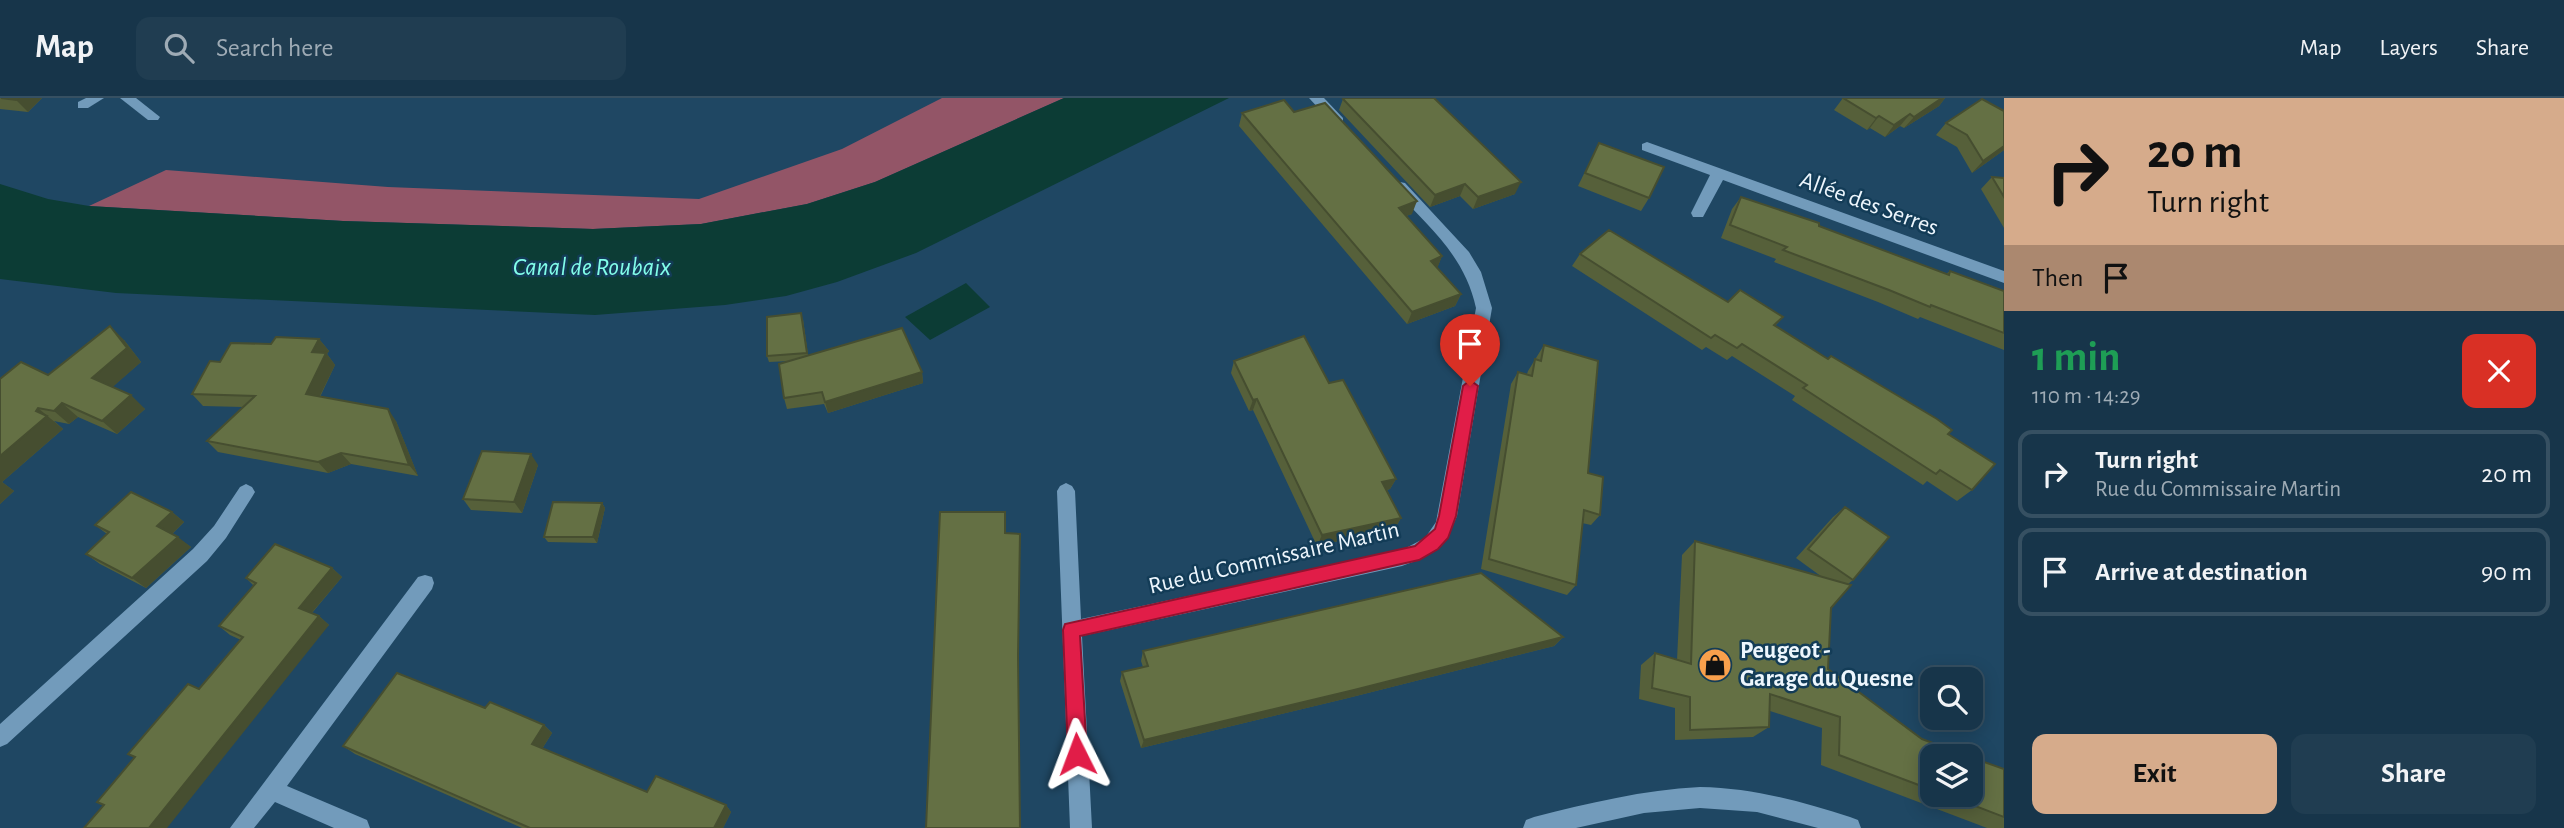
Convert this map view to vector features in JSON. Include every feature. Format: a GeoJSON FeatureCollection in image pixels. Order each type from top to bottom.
{"type":"FeatureCollection","features":[{"type":"Feature","properties":{"kind":"street"},"geometry":{"type":"LineString","coordinates":[[83,105],[97,98]]}},
{"type":"Feature","properties":{"kind":"street"},"geometry":{"type":"LineString","coordinates":[[127,98],[153,117]]}},
{"type":"Feature","properties":{"kind":"street"},"geometry":{"type":"LineString","coordinates":[[1317,98],[1354,137]]}},
{"type":"Feature","properties":{"kind":"street","name":"Allée des Serres"},"geometry":{"type":"LineString","coordinates":[[1647,146],[2004,277]]}},
{"type":"Feature","properties":{"kind":"street"},"geometry":{"type":"LineString","coordinates":[[1698,214],[1719,173]]}},
{"type":"Feature","properties":{"kind":"street","name":"Rue du Commissaire Martin"},"geometry":{"type":"LineString","coordinates":[[1071,630],[1402,558],[1432,544],[1442,533],[1448,516],[1484,309],[1482,294],[1477,276],[1468,260],[1391,176]]}},
{"type":"Feature","properties":{"kind":"street"},"geometry":{"type":"LineString","coordinates":[[1066,491],[1081,828]]}},
{"type":"Feature","properties":{"kind":"street"},"geometry":{"type":"LineString","coordinates":[[0,737],[200,555],[220,532],[246,492]]}},
{"type":"Feature","properties":{"kind":"street"},"geometry":{"type":"LineString","coordinates":[[242,828],[425,583]]}},
{"type":"Feature","properties":{"kind":"street"},"geometry":{"type":"LineString","coordinates":[[271,790],[359,828]]}},
{"type":"Feature","properties":{"kind":"street"},"geometry":{"type":"LineString","coordinates":[[1534,828],[1617,806],[1686,796],[1755,801],[1791,808],[1850,828]]}},
{"type":"Feature","properties":{"kind":"shaded area"},"geometry":{"type":"Polygon","coordinates":[[[942,98],[1064,98],[875,182],[807,204],[701,224],[593,229],[343,221],[89,206],[166,170],[388,187],[699,199],[842,149],[942,98]]]}},
{"type":"Feature","properties":{"kind":"water","name":"Canal de Roubaix"},"geometry":{"type":"Polygon","coordinates":[[[1064,98],[1229,98],[916,253],[837,282],[786,296],[725,305],[595,315],[116,293],[0,279],[0,184],[48,199],[89,206],[343,221],[593,229],[701,224],[807,204],[875,182],[1064,98]]]}},
{"type":"Feature","properties":{"kind":"water"},"geometry":{"type":"Polygon","coordinates":[[[966,283],[990,307],[930,340],[905,317],[966,283]]]}},
{"type":"Feature","properties":{"kind":"building"},"geometry":{"type":"Polygon","coordinates":[[[1434,98],[1521,182],[1478,197],[1465,184],[1435,195],[1343,99],[1434,98]]]}},
{"type":"Feature","properties":{"kind":"building"},"geometry":{"type":"Polygon","coordinates":[[[1843,98],[1942,98],[1914,117],[1910,114],[1894,125],[1879,116],[1876,118],[1843,98]]]}},
{"type":"Feature","properties":{"kind":"building"},"geometry":{"type":"Polygon","coordinates":[[[1982,99],[2004,111],[2004,146],[1983,161],[1967,135],[1946,123],[1982,99]]]}},
{"type":"Feature","properties":{"kind":"building"},"geometry":{"type":"Polygon","coordinates":[[[1284,100],[1294,112],[1325,103],[1417,201],[1399,208],[1442,256],[1431,261],[1461,294],[1412,312],[1242,113],[1284,100]]]}},
{"type":"Feature","properties":{"kind":"building"},"geometry":{"type":"Polygon","coordinates":[[[1599,143],[1664,167],[1649,198],[1585,173],[1599,143]]]}},
{"type":"Feature","properties":{"kind":"building"},"geometry":{"type":"Polygon","coordinates":[[[1992,177],[2004,178],[2004,197],[1992,177]]]}},
{"type":"Feature","properties":{"kind":"building"},"geometry":{"type":"Polygon","coordinates":[[[1741,197],[1819,223],[1819,226],[1949,275],[1950,271],[2004,291],[2004,333],[1783,250],[1787,247],[1730,225],[1741,197]]]}},
{"type":"Feature","properties":{"kind":"building"},"geometry":{"type":"Polygon","coordinates":[[[1609,230],[1728,302],[1740,290],[1783,317],[1774,325],[1828,359],[1831,356],[1937,419],[1952,430],[1948,434],[1995,464],[1972,490],[1940,470],[1936,474],[1803,388],[1807,385],[1742,344],[1737,348],[1715,335],[1711,338],[1580,254],[1609,230]]]}},
{"type":"Feature","properties":{"kind":"building"},"geometry":{"type":"Polygon","coordinates":[[[801,313],[807,353],[767,356],[767,317],[801,313]]]}},
{"type":"Feature","properties":{"kind":"building"},"geometry":{"type":"Polygon","coordinates":[[[110,326],[127,348],[92,378],[131,395],[102,421],[62,403],[54,411],[38,408],[36,411],[47,416],[0,456],[0,379],[21,362],[48,375],[110,326]]]}},
{"type":"Feature","properties":{"kind":"building"},"geometry":{"type":"Polygon","coordinates":[[[902,328],[922,372],[825,402],[822,392],[784,398],[779,364],[902,328]]]}},
{"type":"Feature","properties":{"kind":"building"},"geometry":{"type":"Polygon","coordinates":[[[1304,336],[1329,383],[1343,380],[1396,479],[1382,482],[1401,518],[1322,535],[1257,399],[1253,400],[1234,361],[1304,336]]]}},
{"type":"Feature","properties":{"kind":"building"},"geometry":{"type":"Polygon","coordinates":[[[276,337],[319,339],[312,352],[326,353],[306,394],[388,409],[409,465],[341,453],[318,462],[207,441],[255,396],[192,394],[210,361],[220,362],[231,343],[271,344],[276,337]]]}},
{"type":"Feature","properties":{"kind":"building"},"geometry":{"type":"Polygon","coordinates":[[[1544,345],[1598,361],[1588,473],[1603,477],[1600,515],[1584,510],[1576,585],[1489,559],[1518,372],[1532,376],[1535,359],[1541,361],[1544,345]]]}},
{"type":"Feature","properties":{"kind":"building"},"geometry":{"type":"Polygon","coordinates":[[[482,451],[531,454],[514,502],[463,499],[482,451]]]}},
{"type":"Feature","properties":{"kind":"building"},"geometry":{"type":"Polygon","coordinates":[[[131,492],[172,512],[157,526],[178,537],[132,578],[86,554],[109,532],[95,525],[131,492]]]}},
{"type":"Feature","properties":{"kind":"building"},"geometry":{"type":"Polygon","coordinates":[[[553,502],[602,503],[593,537],[544,537],[553,502]]]}},
{"type":"Feature","properties":{"kind":"building"},"geometry":{"type":"Polygon","coordinates":[[[1845,507],[1889,537],[1853,580],[1808,549],[1845,507]]]}},
{"type":"Feature","properties":{"kind":"building"},"geometry":{"type":"Polygon","coordinates":[[[940,512],[1005,512],[1005,533],[1020,534],[1020,828],[926,828],[940,512]]]}},
{"type":"Feature","properties":{"kind":"building"},"geometry":{"type":"Polygon","coordinates":[[[1695,541],[1851,585],[1831,608],[1828,669],[1922,739],[1936,744],[1920,744],[1920,785],[1839,755],[1840,717],[1770,694],[1769,727],[1690,730],[1690,697],[1652,688],[1655,653],[1691,664],[1695,541]]]}},
{"type":"Feature","properties":{"kind":"building"},"geometry":{"type":"Polygon","coordinates":[[[275,544],[332,568],[299,608],[319,616],[149,828],[84,828],[104,805],[97,802],[135,757],[128,754],[188,684],[199,689],[243,637],[219,626],[256,583],[246,578],[275,544]]]}},
{"type":"Feature","properties":{"kind":"building"},"geometry":{"type":"Polygon","coordinates":[[[1481,573],[1563,637],[1144,740],[1122,672],[1148,666],[1143,651],[1481,573]]]}},
{"type":"Feature","properties":{"kind":"building"},"geometry":{"type":"Polygon","coordinates":[[[397,673],[485,708],[490,702],[544,725],[532,744],[647,792],[656,776],[726,805],[714,828],[530,828],[343,746],[397,673]]]}},
{"type":"Feature","properties":{"kind":"building"},"geometry":{"type":"Polygon","coordinates":[[[1983,762],[2004,769],[2004,817],[1978,807],[1983,807],[1983,762]]]}},
{"type":"Feature","properties":{"kind":"place","name":"Peugeot - Garage du Quesne"},"geometry":{"type":"Point","coordinates":[1715,665]}},
{"type":"Feature","properties":{"kind":"route"},"geometry":{"type":"LineString","coordinates":[[1077,754],[1071,630],[1402,558],[1419,552],[1432,544],[1442,533],[1448,516],[1470,386]]}}]}
